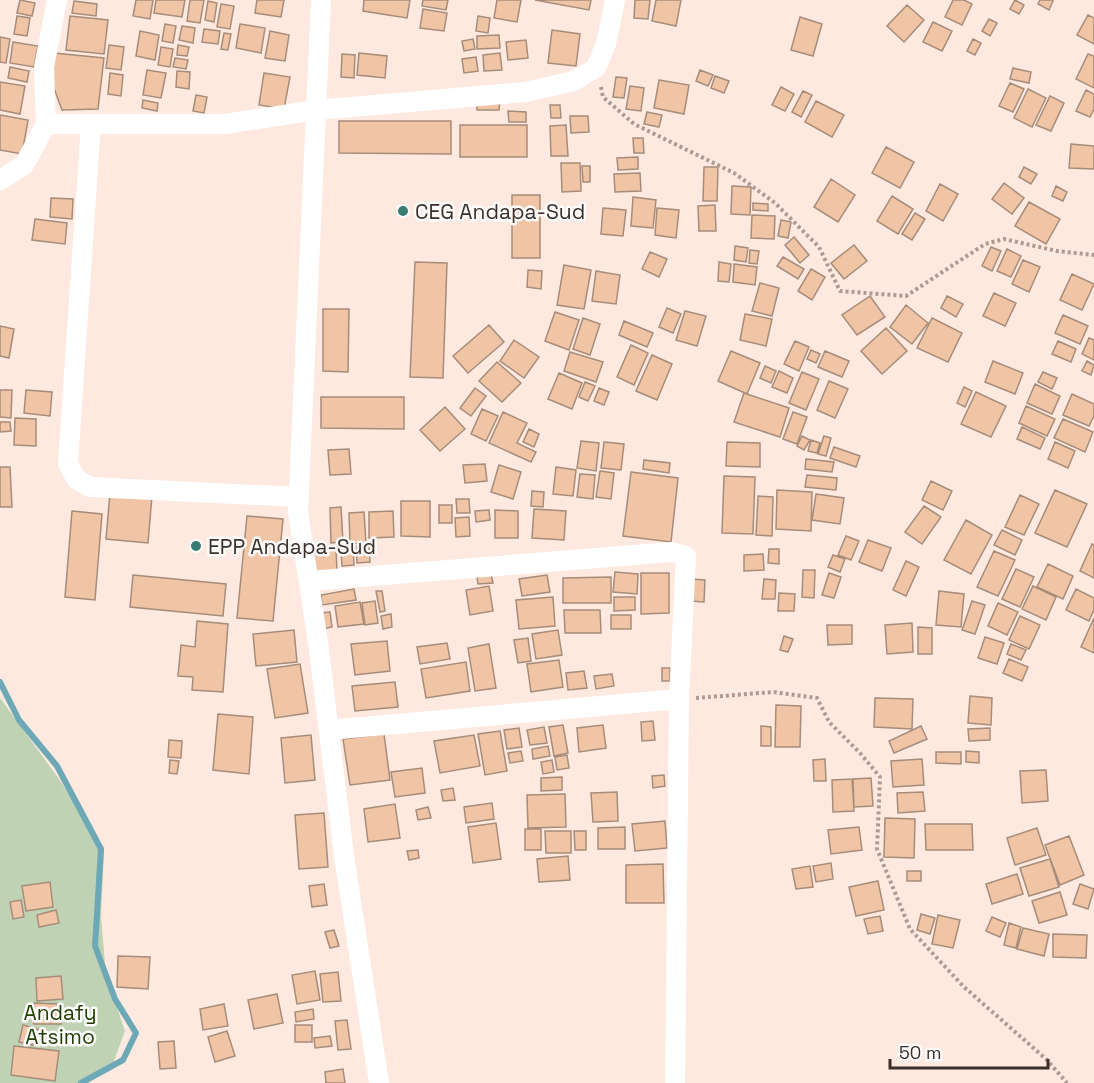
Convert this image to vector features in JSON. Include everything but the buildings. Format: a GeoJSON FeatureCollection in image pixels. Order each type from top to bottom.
{"type":"FeatureCollection","features":[{"type":"Feature","properties":{"kind":"street"},"geometry":{"type":"LineString","coordinates":[[0,180],[24,165],[46,124],[44,67],[57,0]]}},
{"type":"Feature","properties":{"kind":"street"},"geometry":{"type":"LineString","coordinates":[[321,0],[298,512],[318,642],[344,856],[379,1083]]}},
{"type":"Feature","properties":{"kind":"street"},"geometry":{"type":"LineString","coordinates":[[46,124],[225,123],[316,110],[526,92],[574,81],[596,68],[606,44],[615,0]]}},
{"type":"Feature","properties":{"kind":"street"},"geometry":{"type":"LineString","coordinates":[[91,124],[68,463],[76,478],[90,487],[299,497]]}},
{"type":"Feature","properties":{"kind":"street"},"geometry":{"type":"LineString","coordinates":[[309,581],[672,552],[686,556],[679,699],[675,1083]]}},
{"type":"Feature","properties":{"kind":"street"},"geometry":{"type":"LineString","coordinates":[[328,730],[679,699]]}},
{"type":"Feature","properties":{"kind":"path"},"geometry":{"type":"LineString","coordinates":[[596,68],[603,97],[634,124],[734,173],[775,203],[819,247],[840,291],[906,296],[985,244],[1004,239],[1057,252],[1094,255]]}},
{"type":"Feature","properties":{"kind":"path"},"geometry":{"type":"LineString","coordinates":[[679,699],[773,692],[817,698],[829,722],[880,777],[877,849],[910,929],[964,987],[1046,1059],[1067,1083]]}},
{"type":"Feature","properties":{"kind":"green space","name":"Andafy Atsimo"},"geometry":{"type":"Polygon","coordinates":[[[0,698],[59,779],[104,850],[101,917],[106,975],[125,1031],[111,1069],[88,1083],[0,1083],[0,698]]]}},
{"type":"Feature","properties":{"kind":"waterway"},"geometry":{"type":"LineString","coordinates":[[0,682],[19,720],[57,766],[101,849],[95,946],[115,999],[136,1033],[123,1060],[81,1083]]}},
{"type":"Feature","properties":{"kind":"place","name":"CEG Andapa-Sud"},"geometry":{"type":"Point","coordinates":[403,211]}},
{"type":"Feature","properties":{"kind":"place","name":"EPP Andapa-Sud"},"geometry":{"type":"Point","coordinates":[196,546]}}]}
